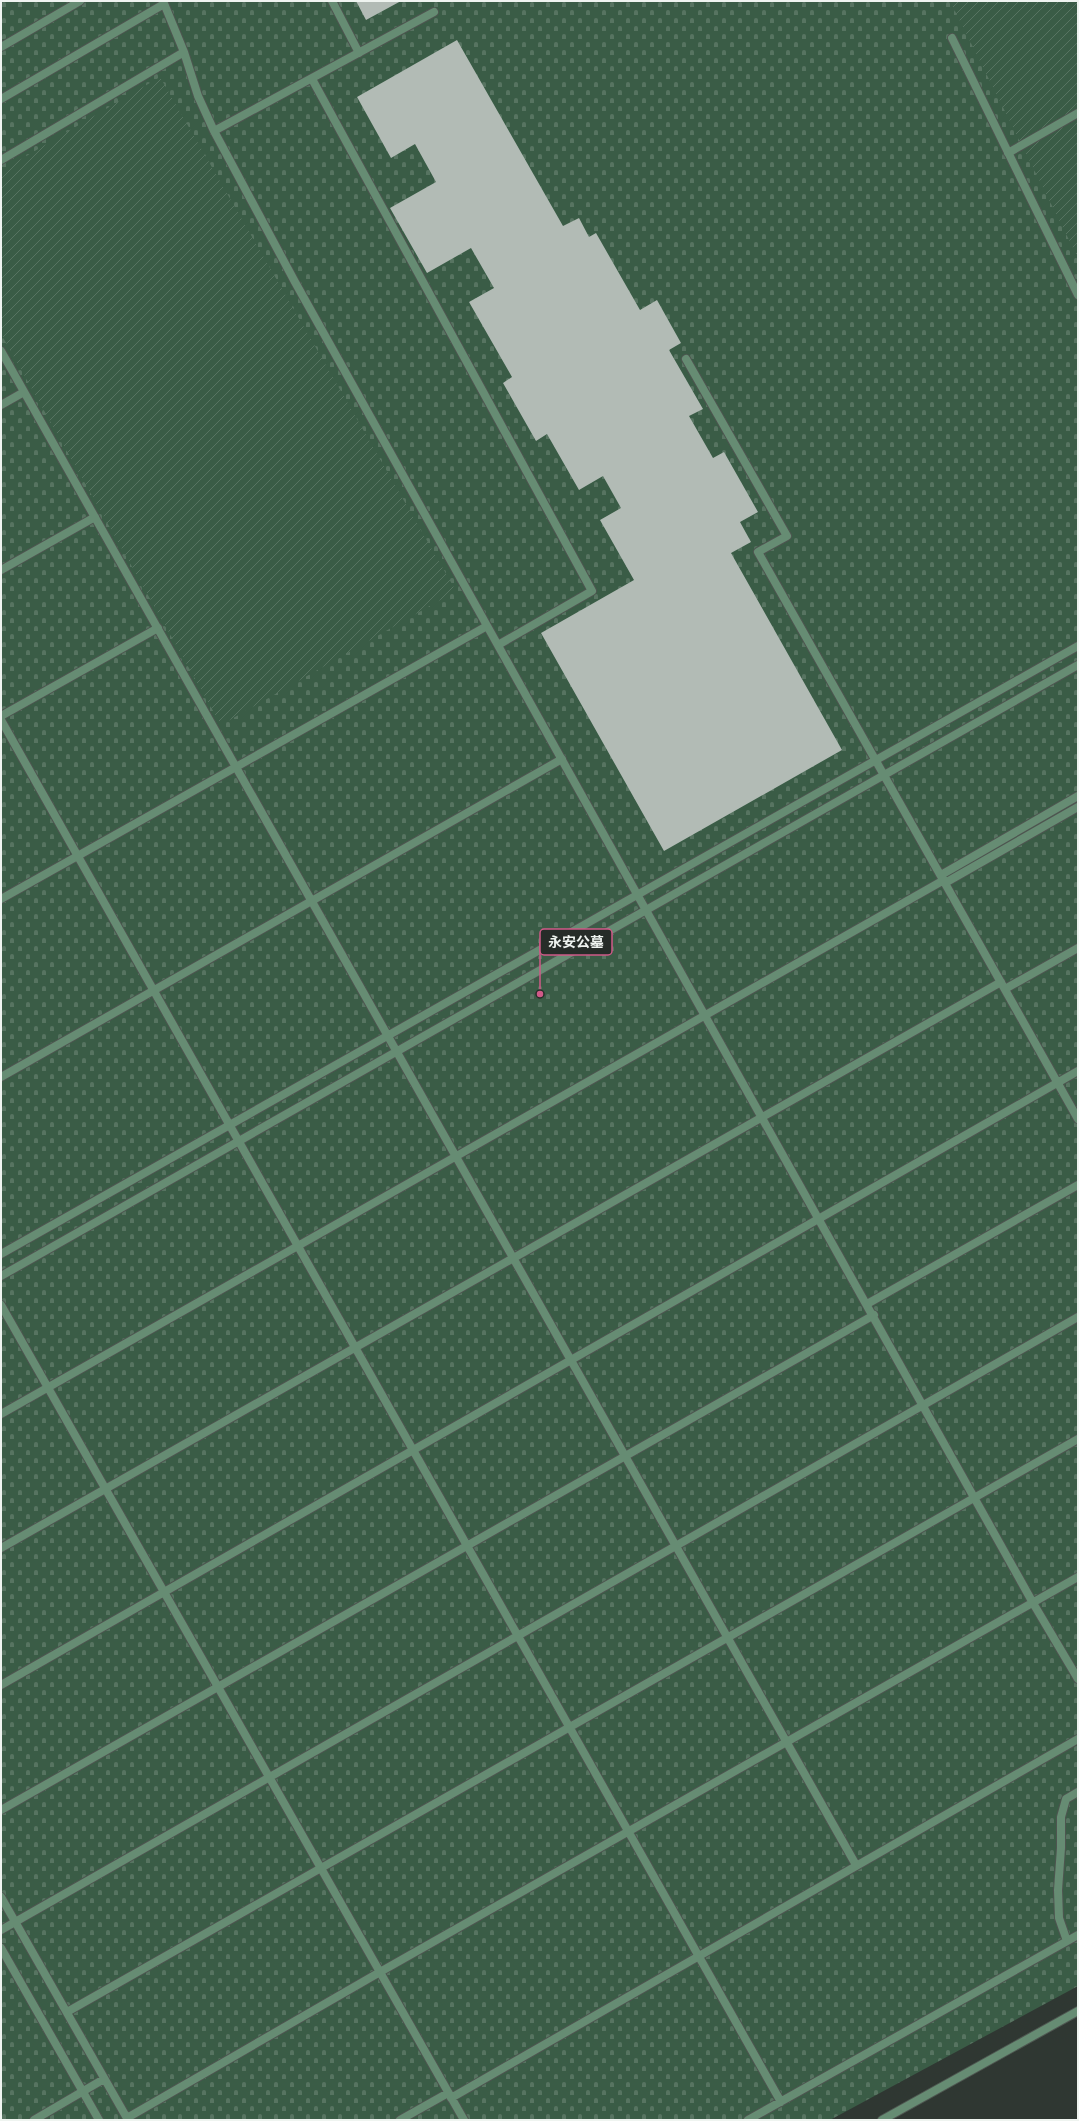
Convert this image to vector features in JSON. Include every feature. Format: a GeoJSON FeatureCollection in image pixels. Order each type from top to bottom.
{"type":"FeatureCollection","features":[{"type":"Feature","properties":{"kind":"street"},"geometry":{"type":"LineString","coordinates":[[1,47],[80,1]]}},
{"type":"Feature","properties":{"kind":"street"},"geometry":{"type":"LineString","coordinates":[[332,1],[359,53]]}},
{"type":"Feature","properties":{"kind":"street"},"geometry":{"type":"LineString","coordinates":[[1,99],[163,2],[184,52],[198,96],[214,131],[295,282],[923,1405],[976,1497],[1033,1603],[1078,1679]]}},
{"type":"Feature","properties":{"kind":"street"},"geometry":{"type":"LineString","coordinates":[[214,131],[434,12]]}},
{"type":"Feature","properties":{"kind":"street"},"geometry":{"type":"LineString","coordinates":[[952,38],[1078,295]]}},
{"type":"Feature","properties":{"kind":"street"},"geometry":{"type":"LineString","coordinates":[[1,160],[184,52]]}},
{"type":"Feature","properties":{"kind":"street"},"geometry":{"type":"LineString","coordinates":[[312,79],[592,591],[498,645]]}},
{"type":"Feature","properties":{"kind":"street"},"geometry":{"type":"LineString","coordinates":[[1008,152],[1078,113]]}},
{"type":"Feature","properties":{"kind":"street"},"geometry":{"type":"LineString","coordinates":[[1,351],[787,1741],[856,1866]]}},
{"type":"Feature","properties":{"kind":"street"},"geometry":{"type":"LineString","coordinates":[[686,359],[787,536],[758,552],[1078,1119]]}},
{"type":"Feature","properties":{"kind":"street"},"geometry":{"type":"LineString","coordinates":[[1,405],[24,392]]}},
{"type":"Feature","properties":{"kind":"street"},"geometry":{"type":"LineString","coordinates":[[1,570],[95,517]]}},
{"type":"Feature","properties":{"kind":"street"},"geometry":{"type":"LineString","coordinates":[[1,898],[487,626]]}},
{"type":"Feature","properties":{"kind":"street"},"geometry":{"type":"LineString","coordinates":[[1,716],[158,628]]}},
{"type":"Feature","properties":{"kind":"street"},"geometry":{"type":"LineString","coordinates":[[1,1254],[1078,646]]}},
{"type":"Feature","properties":{"kind":"street"},"geometry":{"type":"LineString","coordinates":[[1,1276],[1078,665]]}},
{"type":"Feature","properties":{"kind":"street"},"geometry":{"type":"LineString","coordinates":[[1,720],[517,1636],[570,1727],[780,2102]]}},
{"type":"Feature","properties":{"kind":"street"},"geometry":{"type":"LineString","coordinates":[[1,1077],[562,759]]}},
{"type":"Feature","properties":{"kind":"street"},"geometry":{"type":"LineString","coordinates":[[943,879],[1078,796]]}},
{"type":"Feature","properties":{"kind":"street"},"geometry":{"type":"LineString","coordinates":[[1,1414],[943,879],[1078,807]]}},
{"type":"Feature","properties":{"kind":"street"},"geometry":{"type":"LineString","coordinates":[[1,1548],[763,1117],[1003,986],[1078,948]]}},
{"type":"Feature","properties":{"kind":"street"},"geometry":{"type":"LineString","coordinates":[[1,1685],[1078,1071]]}},
{"type":"Feature","properties":{"kind":"street"},"geometry":{"type":"LineString","coordinates":[[867,1304],[1078,1185]]}},
{"type":"Feature","properties":{"kind":"street"},"geometry":{"type":"LineString","coordinates":[[1,1305],[268,1778],[464,2120]]}},
{"type":"Feature","properties":{"kind":"street"},"geometry":{"type":"LineString","coordinates":[[1,1810],[874,1315]]}},
{"type":"Feature","properties":{"kind":"street"},"geometry":{"type":"LineString","coordinates":[[1,1930],[1078,1317]]}},
{"type":"Feature","properties":{"kind":"street"},"geometry":{"type":"LineString","coordinates":[[67,2012],[1078,1439]]}},
{"type":"Feature","properties":{"kind":"street"},"geometry":{"type":"LineString","coordinates":[[1,1897],[104,2080],[128,2119],[380,1972],[1078,1577]]}},
{"type":"Feature","properties":{"kind":"street"},"geometry":{"type":"LineString","coordinates":[[400,2120],[449,2095],[1078,1739]]}},
{"type":"Feature","properties":{"kind":"street"},"geometry":{"type":"LineString","coordinates":[[1067,1941],[1059,1918],[1058,1890],[1061,1848],[1061,1817],[1066,1799],[1078,1792]]}},
{"type":"Feature","properties":{"kind":"street"},"geometry":{"type":"LineString","coordinates":[[748,2120],[1078,1935]]}},
{"type":"Feature","properties":{"kind":"street"},"geometry":{"type":"LineString","coordinates":[[1,1948],[98,2120]]}},
{"type":"Feature","properties":{"kind":"street"},"geometry":{"type":"LineString","coordinates":[[882,2120],[1078,2011]]}},
{"type":"Feature","properties":{"kind":"street"},"geometry":{"type":"LineString","coordinates":[[34,2120],[104,2080]]}},
{"type":"Feature","properties":{"kind":"green space"},"geometry":{"type":"Polygon","coordinates":[[[1,1],[1078,1],[1078,1986],[830,2120],[1,2120],[1,1]]]}},
{"type":"Feature","properties":{"kind":"green space"},"geometry":{"type":"Polygon","coordinates":[[[950,1],[1078,1],[1078,258],[950,1]]]}},
{"type":"Feature","properties":{"kind":"green space"},"geometry":{"type":"Polygon","coordinates":[[[160,77],[456,591],[221,725],[1,334],[1,171],[160,77]]]}},
{"type":"Feature","properties":{"kind":"building"},"geometry":{"type":"Polygon","coordinates":[[[356,1],[401,1],[366,20],[356,1]]]}},
{"type":"Feature","properties":{"kind":"building"},"geometry":{"type":"Polygon","coordinates":[[[457,40],[563,226],[579,218],[589,237],[596,233],[640,310],[657,300],[681,343],[669,350],[703,409],[689,416],[713,458],[724,452],[758,512],[740,522],[751,542],[731,553],[842,750],[664,851],[541,633],[634,580],[600,520],[621,508],[603,476],[579,490],[547,434],[536,441],[503,383],[512,377],[469,302],[494,288],[471,248],[427,273],[390,208],[436,182],[415,144],[391,158],[357,97],[457,40]]]}},
{"type":"Feature","properties":{"kind":"place","name":"永安公墓"},"geometry":{"type":"Point","coordinates":[540,994]}}]}
